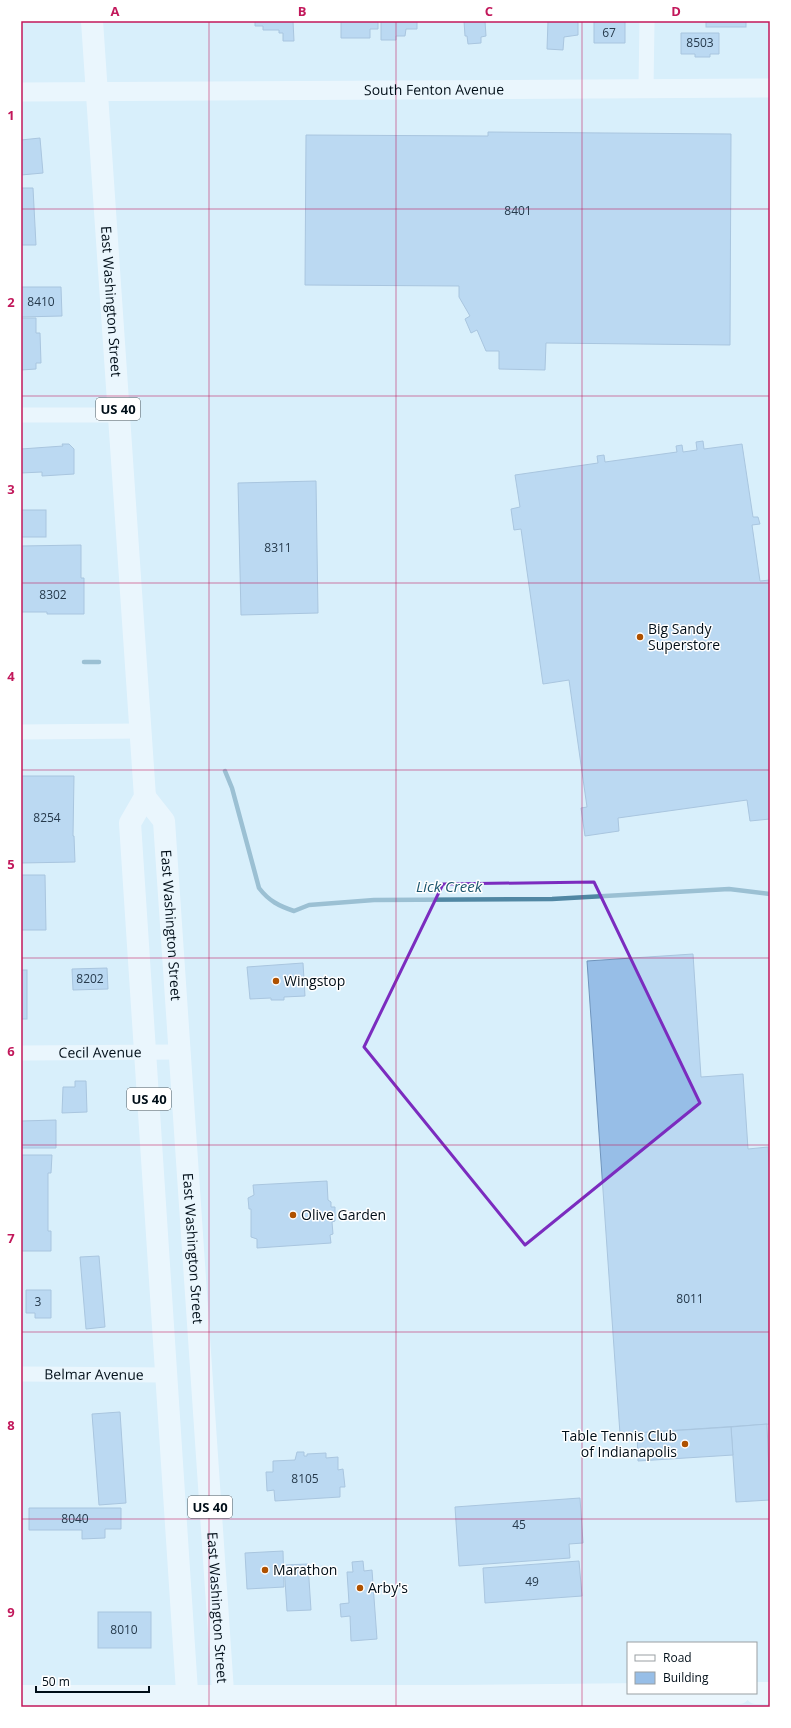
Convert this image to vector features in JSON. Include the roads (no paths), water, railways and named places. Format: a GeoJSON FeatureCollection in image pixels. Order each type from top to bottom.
{"type":"FeatureCollection","features":[{"type":"Feature","properties":{"kind":"main road","name":"East Washington Street"},"geometry":{"type":"LineString","coordinates":[[92,21],[145,797],[164,821],[180,1052],[206,1700]]}},
{"type":"Feature","properties":{"kind":"main road","name":"US 40"},"geometry":{"type":"LineString","coordinates":[[145,797],[130,823],[167,1375],[206,1700]]}},
{"type":"Feature","properties":{"kind":"main road"},"geometry":{"type":"LineString","coordinates":[[757,1693],[770,1693]]}},
{"type":"Feature","properties":{"kind":"main road"},"geometry":{"type":"LineString","coordinates":[[21,1696],[206,1700],[645,1694]]}},
{"type":"Feature","properties":{"kind":"street"},"geometry":{"type":"LineString","coordinates":[[646,87],[647,21]]}},
{"type":"Feature","properties":{"kind":"street","name":"South Fenton Avenue"},"geometry":{"type":"LineString","coordinates":[[21,92],[646,87],[770,88]]}},
{"type":"Feature","properties":{"kind":"street"},"geometry":{"type":"LineString","coordinates":[[21,415],[119,415]]}},
{"type":"Feature","properties":{"kind":"street"},"geometry":{"type":"LineString","coordinates":[[21,732],[141,731]]}},
{"type":"Feature","properties":{"kind":"street","name":"Cecil Avenue"},"geometry":{"type":"LineString","coordinates":[[21,1053],[180,1052]]}},
{"type":"Feature","properties":{"kind":"street","name":"Belmar Avenue"},"geometry":{"type":"LineString","coordinates":[[21,1374],[167,1375]]}},
{"type":"Feature","properties":{"kind":"waterway","name":"Lick Creek"},"geometry":{"type":"LineString","coordinates":[[84,662],[99,662]]}},
{"type":"Feature","properties":{"kind":"waterway","name":"Lick Creek"},"geometry":{"type":"LineString","coordinates":[[225,771],[232,788],[259,888],[275,902],[294,911],[309,905],[374,900],[552,899],[729,889],[770,894]]}},
{"type":"Feature","properties":{"kind":"place","name":"Big Sandy Superstore"},"geometry":{"type":"Point","coordinates":[640,637]}},
{"type":"Feature","properties":{"kind":"place","name":"Wingstop"},"geometry":{"type":"Point","coordinates":[276,981]}},
{"type":"Feature","properties":{"kind":"place","name":"Olive Garden"},"geometry":{"type":"Point","coordinates":[293,1215]}},
{"type":"Feature","properties":{"kind":"place","name":"Table Tennis Club of Indianapolis"},"geometry":{"type":"Point","coordinates":[685,1444]}},
{"type":"Feature","properties":{"kind":"place","name":"Marathon"},"geometry":{"type":"Point","coordinates":[265,1570]}},
{"type":"Feature","properties":{"kind":"place","name":"Arby's"},"geometry":{"type":"Point","coordinates":[360,1588]}}]}
